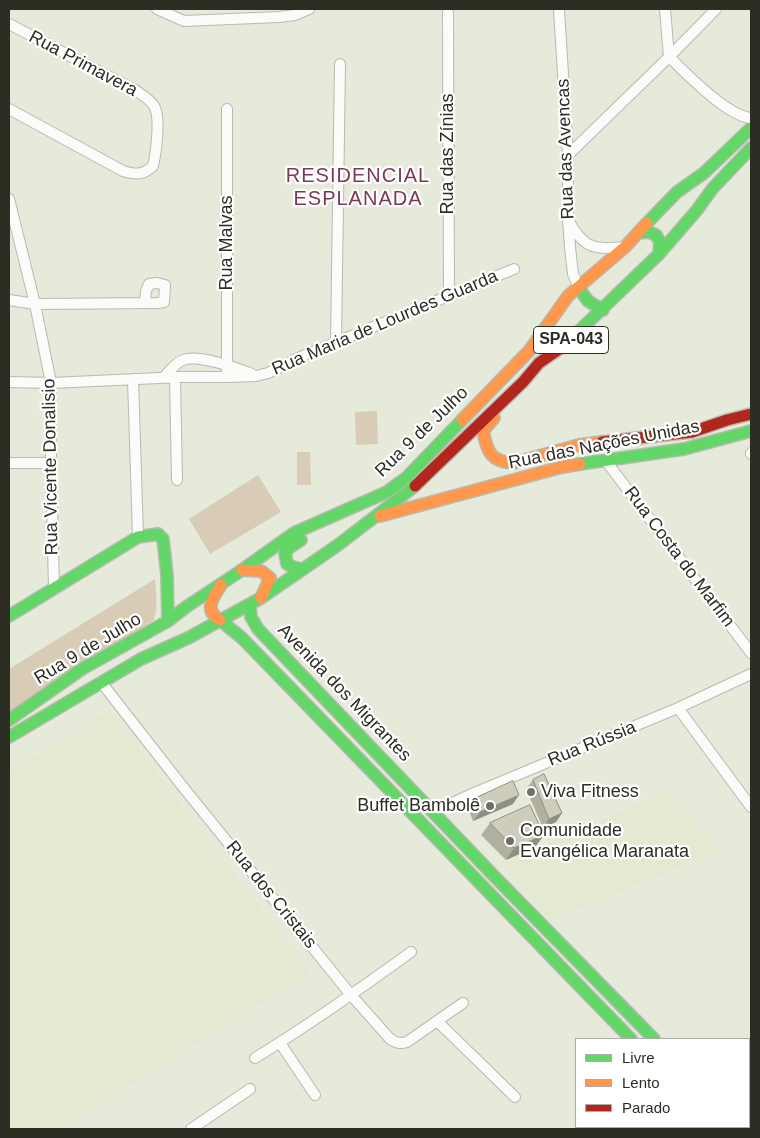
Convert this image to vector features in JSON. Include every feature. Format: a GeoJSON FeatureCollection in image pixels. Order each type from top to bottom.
{"type":"FeatureCollection","features":[{"type":"Feature","properties":{"kind":"main road","name":"Rua 9 de Julho"},"geometry":{"type":"LineString","coordinates":[[9,720],[82,669],[168,621],[294,534],[387,492],[406,478],[529,351],[568,296],[625,247],[668,201],[704,173],[751,128]]}},
{"type":"Feature","properties":{"kind":"main road","name":"Rua 9 de Julho"},"geometry":{"type":"LineString","coordinates":[[9,737],[141,659],[188,638],[250,605],[376,517],[412,489],[523,382],[539,363],[565,345],[659,254],[698,210],[713,188],[751,148]]}},
{"type":"Feature","properties":{"kind":"main road"},"geometry":{"type":"LineString","coordinates":[[638,233],[656,234],[660,242],[659,254]]}},
{"type":"Feature","properties":{"kind":"main road"},"geometry":{"type":"LineString","coordinates":[[579,288],[588,301],[603,310]]}},
{"type":"Feature","properties":{"kind":"main road","name":"Rua das Nações Unidas"},"geometry":{"type":"LineString","coordinates":[[523,382],[483,430],[488,452],[498,461],[505,463],[514,463],[579,445],[692,432],[751,414]]}},
{"type":"Feature","properties":{"kind":"main road","name":"Rua das Nações Unidas"},"geometry":{"type":"LineString","coordinates":[[376,517],[562,468],[684,448],[751,431]]}},
{"type":"Feature","properties":{"kind":"main road"},"geometry":{"type":"LineString","coordinates":[[303,569],[287,564],[285,553],[289,548],[317,531],[376,504],[387,492]]}},
{"type":"Feature","properties":{"kind":"main road"},"geometry":{"type":"LineString","coordinates":[[9,616],[138,537],[158,534],[163,539],[167,575],[168,621]]}},
{"type":"Feature","properties":{"kind":"main road"},"geometry":{"type":"LineString","coordinates":[[242,570],[262,571],[270,578],[261,598]]}},
{"type":"Feature","properties":{"kind":"main road"},"geometry":{"type":"LineString","coordinates":[[220,620],[215,618],[210,608],[211,601],[224,582]]}},
{"type":"Feature","properties":{"kind":"main road","name":"Avenida dos Migrantes"},"geometry":{"type":"LineString","coordinates":[[250,605],[251,617],[258,629],[536,920],[653,1038]]}},
{"type":"Feature","properties":{"kind":"main road","name":"Avenida dos Migrantes"},"geometry":{"type":"LineString","coordinates":[[220,620],[242,638],[630,1038]]}},
{"type":"Feature","properties":{"kind":"main road"},"geometry":{"type":"LineString","coordinates":[[102,682],[98,677],[106,666],[135,646],[140,638]]}},
{"type":"Feature","properties":{"kind":"main road","name":"Avenida dos Migrantes"},"geometry":{"type":"LineString","coordinates":[[361,760],[372,766],[416,809],[422,808],[423,801]]}},
{"type":"Feature","properties":{"kind":"main road","name":"Avenida dos Migrantes"},"geometry":{"type":"LineString","coordinates":[[448,851],[462,858],[522,920],[527,923],[536,920]]}},
{"type":"Feature","properties":{"kind":"main road"},"geometry":{"type":"LineString","coordinates":[[555,961],[566,964],[570,961],[570,954]]}},
{"type":"Feature","properties":{"kind":"main road"},"geometry":{"type":"LineString","coordinates":[[582,988],[581,979],[583,976],[586,975],[597,980]]}},
{"type":"Feature","properties":{"kind":"street"},"geometry":{"type":"LineString","coordinates":[[157,9],[184,21],[279,17],[309,9]]}},
{"type":"Feature","properties":{"kind":"street"},"geometry":{"type":"LineString","coordinates":[[208,9],[209,20]]}},
{"type":"Feature","properties":{"kind":"street","name":"Rua das Avencas"},"geometry":{"type":"LineString","coordinates":[[558,9],[568,155],[570,247],[573,274],[579,288]]}},
{"type":"Feature","properties":{"kind":"street"},"geometry":{"type":"LineString","coordinates":[[665,9],[669,57],[731,111],[740,116],[751,118]]}},
{"type":"Feature","properties":{"kind":"street"},"geometry":{"type":"LineString","coordinates":[[568,155],[716,9]]}},
{"type":"Feature","properties":{"kind":"street","name":"Rua das Zínias"},"geometry":{"type":"LineString","coordinates":[[448,13],[449,295]]}},
{"type":"Feature","properties":{"kind":"street","name":"Rua Primavera"},"geometry":{"type":"LineString","coordinates":[[9,24],[135,90],[149,100],[155,107],[158,122],[153,166],[146,172],[134,174],[124,171],[9,109]]}},
{"type":"Feature","properties":{"kind":"street"},"geometry":{"type":"LineString","coordinates":[[336,342],[340,64]]}},
{"type":"Feature","properties":{"kind":"street","name":"Rua Malvas"},"geometry":{"type":"LineString","coordinates":[[227,109],[227,377]]}},
{"type":"Feature","properties":{"kind":"street","name":"Rua Vicente Donalisio"},"geometry":{"type":"LineString","coordinates":[[9,199],[52,383],[51,463],[54,589]]}},
{"type":"Feature","properties":{"kind":"street"},"geometry":{"type":"LineString","coordinates":[[568,220],[576,234],[594,247],[602,249],[625,247]]}},
{"type":"Feature","properties":{"kind":"street","name":"Rua Maria de Lourdes Guarda"},"geometry":{"type":"LineString","coordinates":[[163,378],[256,376],[268,373],[305,355],[514,269]]}},
{"type":"Feature","properties":{"kind":"street"},"geometry":{"type":"LineString","coordinates":[[9,300],[35,304],[145,303]]}},
{"type":"Feature","properties":{"kind":"street","name":"Rua Maria de Lourdes Guarda"},"geometry":{"type":"LineString","coordinates":[[163,378],[177,363],[184,359],[198,359],[227,364],[256,376]]}},
{"type":"Feature","properties":{"kind":"street"},"geometry":{"type":"LineString","coordinates":[[9,382],[52,383],[163,378]]}},
{"type":"Feature","properties":{"kind":"street"},"geometry":{"type":"LineString","coordinates":[[175,378],[176,480]]}},
{"type":"Feature","properties":{"kind":"street"},"geometry":{"type":"LineString","coordinates":[[133,379],[138,537]]}},
{"type":"Feature","properties":{"kind":"street","name":"Rua Costa do Marfim"},"geometry":{"type":"LineString","coordinates":[[606,460],[751,653]]}},
{"type":"Feature","properties":{"kind":"street"},"geometry":{"type":"LineString","coordinates":[[9,463],[51,463]]}},
{"type":"Feature","properties":{"kind":"street","name":"Rua Rússia"},"geometry":{"type":"LineString","coordinates":[[433,812],[678,708],[751,674]]}},
{"type":"Feature","properties":{"kind":"street","name":"Rua dos Cristais"},"geometry":{"type":"LineString","coordinates":[[102,682],[189,794],[351,995],[390,1039],[396,1042],[407,1042],[463,1003]]}},
{"type":"Feature","properties":{"kind":"street"},"geometry":{"type":"LineString","coordinates":[[678,708],[751,807]]}},
{"type":"Feature","properties":{"kind":"street"},"geometry":{"type":"LineString","coordinates":[[255,1058],[351,995],[411,952]]}},
{"type":"Feature","properties":{"kind":"street"},"geometry":{"type":"LineString","coordinates":[[438,1020],[515,1098]]}},
{"type":"Feature","properties":{"kind":"street"},"geometry":{"type":"LineString","coordinates":[[280,1042],[315,1095]]}},
{"type":"Feature","properties":{"kind":"street"},"geometry":{"type":"LineString","coordinates":[[190,1129],[250,1089]]}},
{"type":"Feature","properties":{"kind":"shaded area"},"geometry":{"type":"Polygon","coordinates":[[[377,411],[378,444],[356,445],[355,412],[377,411]]]}},
{"type":"Feature","properties":{"kind":"shaded area"},"geometry":{"type":"Polygon","coordinates":[[[297,452],[310,452],[311,485],[297,485],[297,452]]]}},
{"type":"Feature","properties":{"kind":"shaded area"},"geometry":{"type":"Polygon","coordinates":[[[258,475],[281,512],[210,554],[189,519],[258,475]]]}},
{"type":"Feature","properties":{"kind":"shaded area"},"geometry":{"type":"Polygon","coordinates":[[[155,579],[156,605],[154,620],[9,712],[9,669],[155,579]]]}},
{"type":"Feature","properties":{"kind":"shaded area"},"geometry":{"type":"Polygon","coordinates":[[[109,710],[310,973],[59,1129],[9,1129],[9,773],[109,710]]]}},
{"type":"Feature","properties":{"kind":"shaded area"},"geometry":{"type":"Polygon","coordinates":[[[670,790],[719,851],[551,920],[500,864],[670,790]]]}},
{"type":"Feature","properties":{"kind":"building"},"geometry":{"type":"Polygon","coordinates":[[[544,774],[562,813],[549,819],[533,780],[544,774]]]}},
{"type":"Feature","properties":{"kind":"building"},"geometry":{"type":"Polygon","coordinates":[[[513,781],[519,795],[480,812],[474,799],[513,781]]]}},
{"type":"Feature","properties":{"kind":"building"},"geometry":{"type":"Polygon","coordinates":[[[530,805],[544,835],[514,848],[490,823],[530,805]]]}},
{"type":"Feature","properties":{"kind":"traffic: fast"},"geometry":{"type":"LineString","coordinates":[[647,223],[677,192],[704,173],[751,128]]}},
{"type":"Feature","properties":{"kind":"traffic: fast"},"geometry":{"type":"LineString","coordinates":[[577,333],[659,254],[697,210],[713,188],[751,148]]}},
{"type":"Feature","properties":{"kind":"traffic: fast"},"geometry":{"type":"LineString","coordinates":[[638,233],[649,232],[656,235],[660,242],[659,254]]}},
{"type":"Feature","properties":{"kind":"traffic: fast"},"geometry":{"type":"LineString","coordinates":[[579,288],[588,301],[603,310]]}},
{"type":"Feature","properties":{"kind":"traffic: fast"},"geometry":{"type":"LineString","coordinates":[[9,720],[82,669],[168,621],[294,533],[387,492],[406,478],[462,420]]}},
{"type":"Feature","properties":{"kind":"traffic: fast"},"geometry":{"type":"LineString","coordinates":[[580,464],[684,449],[751,431]]}},
{"type":"Feature","properties":{"kind":"traffic: fast"},"geometry":{"type":"LineString","coordinates":[[9,737],[141,659],[188,638],[261,598],[338,545],[415,486]]}},
{"type":"Feature","properties":{"kind":"traffic: fast"},"geometry":{"type":"LineString","coordinates":[[9,616],[138,537],[158,534],[163,539],[167,575],[168,621]]}},
{"type":"Feature","properties":{"kind":"traffic: fast"},"geometry":{"type":"LineString","coordinates":[[301,540],[285,553],[287,564],[303,569]]}},
{"type":"Feature","properties":{"kind":"traffic: fast"},"geometry":{"type":"LineString","coordinates":[[250,605],[251,617],[258,629],[493,875],[653,1038]]}},
{"type":"Feature","properties":{"kind":"traffic: fast"},"geometry":{"type":"LineString","coordinates":[[220,620],[242,638],[630,1038]]}},
{"type":"Feature","properties":{"kind":"traffic: slow"},"geometry":{"type":"LineString","coordinates":[[462,420],[529,351],[568,296],[625,247],[647,223]]}},
{"type":"Feature","properties":{"kind":"traffic: slow"},"geometry":{"type":"LineString","coordinates":[[494,418],[483,431],[491,455],[500,461],[514,463],[579,445],[602,442]]}},
{"type":"Feature","properties":{"kind":"traffic: slow"},"geometry":{"type":"LineString","coordinates":[[380,516],[562,467],[580,464]]}},
{"type":"Feature","properties":{"kind":"traffic: slow"},"geometry":{"type":"LineString","coordinates":[[242,570],[261,571],[270,578],[261,598]]}},
{"type":"Feature","properties":{"kind":"traffic: slow"},"geometry":{"type":"LineString","coordinates":[[220,620],[212,612],[211,604],[221,585]]}},
{"type":"Feature","properties":{"kind":"traffic: jam"},"geometry":{"type":"LineString","coordinates":[[415,486],[523,382],[539,363],[565,345],[577,333]]}},
{"type":"Feature","properties":{"kind":"traffic: jam"},"geometry":{"type":"LineString","coordinates":[[602,442],[692,432],[751,414]]}},
{"type":"Feature","properties":{"kind":"place","name":"Viva Fitness"},"geometry":{"type":"Point","coordinates":[531,792]}},
{"type":"Feature","properties":{"kind":"place","name":"Buffet Bambolê"},"geometry":{"type":"Point","coordinates":[490,806]}},
{"type":"Feature","properties":{"kind":"place","name":"Comunidade Evangélica Maranata"},"geometry":{"type":"Point","coordinates":[510,841]}},
{"type":"Feature","properties":{"kind":"district","name":"RESIDENCIAL ESPLANADA"},"geometry":{"type":"Point","coordinates":[358,188]}}]}
